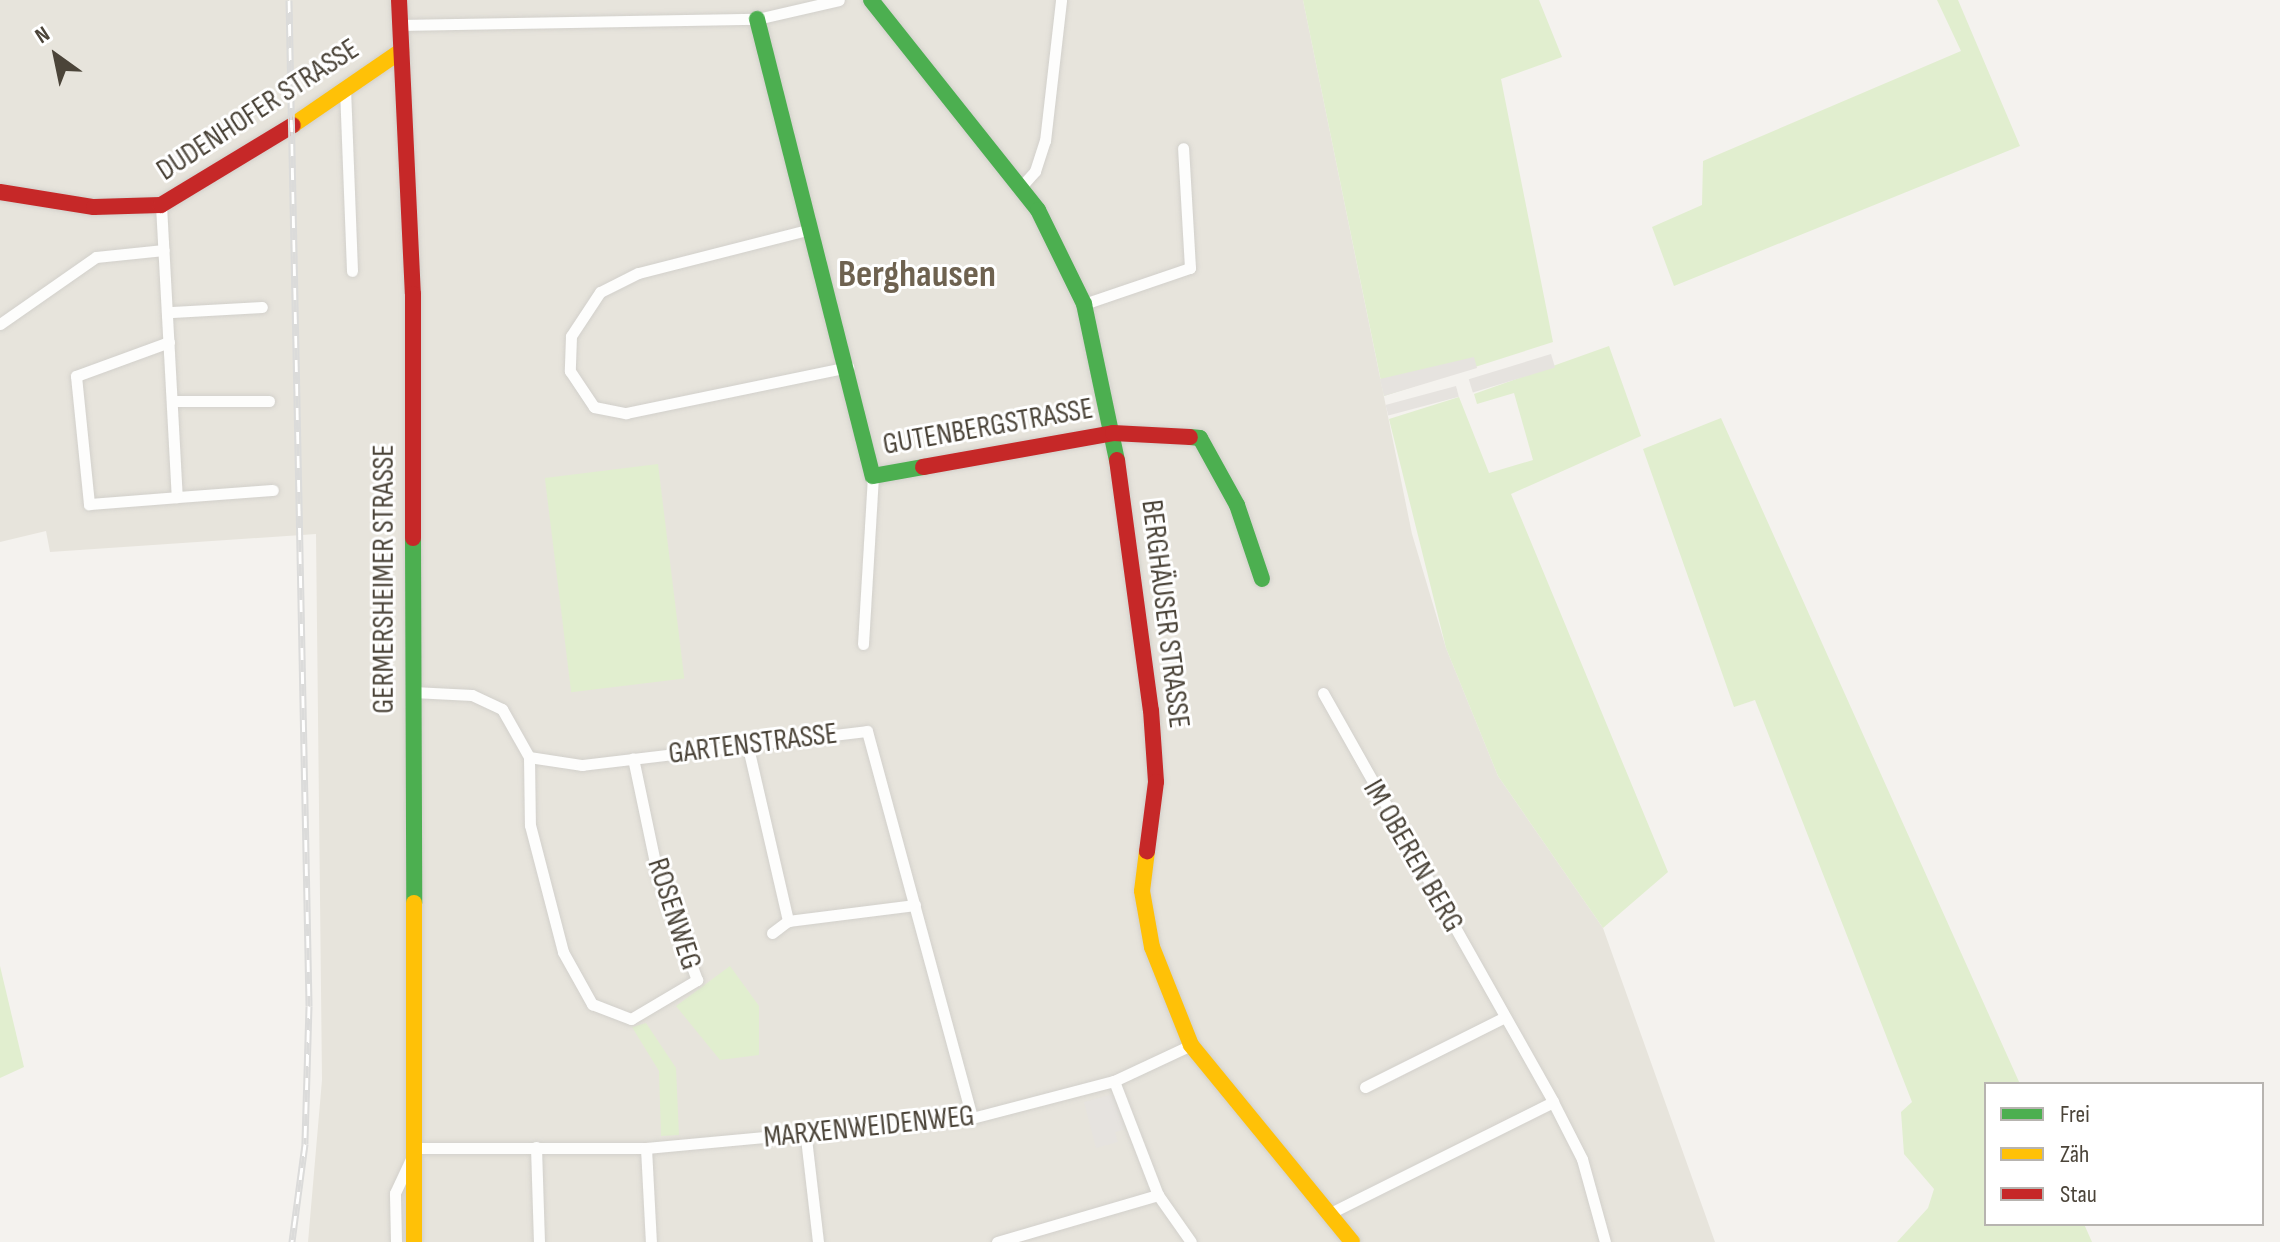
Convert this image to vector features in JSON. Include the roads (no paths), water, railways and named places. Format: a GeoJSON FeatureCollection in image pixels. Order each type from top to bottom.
{"type":"FeatureCollection","features":[{"type":"Feature","properties":{"kind":"street","name":"GERMERSHEIMER STRASSE"},"geometry":{"type":"LineString","coordinates":[[399,0],[413,294],[414,1242]]}},
{"type":"Feature","properties":{"kind":"street"},"geometry":{"type":"LineString","coordinates":[[399,25],[757,19],[839,0]]}},
{"type":"Feature","properties":{"kind":"street","name":"BERGHÄUSER STRASSE"},"geometry":{"type":"LineString","coordinates":[[871,0],[1059,244],[1084,304],[1113,433],[1152,724],[1156,782],[1142,891],[1152,947],[1191,1045],[1352,1242]]}},
{"type":"Feature","properties":{"kind":"street"},"geometry":{"type":"LineString","coordinates":[[1019,189],[1035,171],[1045,141],[1061,0]]}},
{"type":"Feature","properties":{"kind":"street","name":"GUTENBERGSTRASSE"},"geometry":{"type":"LineString","coordinates":[[757,19],[807,230],[848,367],[873,476],[863,644]]}},
{"type":"Feature","properties":{"kind":"street","name":"DUDENHOFER STRASSE"},"geometry":{"type":"LineString","coordinates":[[0,192],[94,207],[161,205],[211,181],[401,51]]}},
{"type":"Feature","properties":{"kind":"street"},"geometry":{"type":"LineString","coordinates":[[345,88],[352,271]]}},
{"type":"Feature","properties":{"kind":"street"},"geometry":{"type":"LineString","coordinates":[[1084,304],[1190,268],[1183,148]]}},
{"type":"Feature","properties":{"kind":"street"},"geometry":{"type":"LineString","coordinates":[[161,205],[172,312],[169,342],[175,401],[177,497]]}},
{"type":"Feature","properties":{"kind":"street"},"geometry":{"type":"LineString","coordinates":[[807,230],[638,273],[600,292],[574,327],[570,371],[594,407],[626,413],[848,367]]}},
{"type":"Feature","properties":{"kind":"street"},"geometry":{"type":"LineString","coordinates":[[0,324],[96,257],[164,250]]}},
{"type":"Feature","properties":{"kind":"street"},"geometry":{"type":"LineString","coordinates":[[172,312],[262,307]]}},
{"type":"Feature","properties":{"kind":"street"},"geometry":{"type":"LineString","coordinates":[[169,342],[76,376],[89,504],[273,490]]}},
{"type":"Feature","properties":{"kind":"street"},"geometry":{"type":"LineString","coordinates":[[175,401],[269,401]]}},
{"type":"Feature","properties":{"kind":"street","name":"GUTENBERGSTRASSE"},"geometry":{"type":"LineString","coordinates":[[873,476],[1113,433],[1200,438],[1237,505],[1262,579]]}},
{"type":"Feature","properties":{"kind":"street"},"geometry":{"type":"LineString","coordinates":[[413,692],[472,695],[502,709],[529,757]]}},
{"type":"Feature","properties":{"kind":"street","name":"IM OBEREN BERG"},"geometry":{"type":"LineString","coordinates":[[1323,693],[1503,1018],[1553,1102],[1582,1159],[1605,1242]]}},
{"type":"Feature","properties":{"kind":"street","name":"GARTENSTRASSE"},"geometry":{"type":"LineString","coordinates":[[529,757],[582,765],[867,731],[972,1118]]}},
{"type":"Feature","properties":{"kind":"street"},"geometry":{"type":"LineString","coordinates":[[747,743],[788,921]]}},
{"type":"Feature","properties":{"kind":"street","name":"ROSENWEG"},"geometry":{"type":"LineString","coordinates":[[529,757],[533,839],[563,952],[592,1004],[631,1019],[697,980],[657,872],[633,758]]}},
{"type":"Feature","properties":{"kind":"street"},"geometry":{"type":"LineString","coordinates":[[772,933],[788,921],[915,905]]}},
{"type":"Feature","properties":{"kind":"street"},"geometry":{"type":"LineString","coordinates":[[1365,1087],[1503,1018]]}},
{"type":"Feature","properties":{"kind":"street","name":"MARXENWEIDENWEG"},"geometry":{"type":"LineString","coordinates":[[413,1153],[536,1147],[646,1148],[806,1138],[972,1118],[1114,1081],[1191,1045]]}},
{"type":"Feature","properties":{"kind":"street"},"geometry":{"type":"LineString","coordinates":[[1114,1081],[1158,1195],[1191,1242]]}},
{"type":"Feature","properties":{"kind":"street"},"geometry":{"type":"LineString","coordinates":[[1330,1213],[1553,1102]]}},
{"type":"Feature","properties":{"kind":"street"},"geometry":{"type":"LineString","coordinates":[[806,1138],[818,1242]]}},
{"type":"Feature","properties":{"kind":"street"},"geometry":{"type":"LineString","coordinates":[[536,1147],[539,1242]]}},
{"type":"Feature","properties":{"kind":"street"},"geometry":{"type":"LineString","coordinates":[[646,1148],[651,1242]]}},
{"type":"Feature","properties":{"kind":"street","name":"GERMERSHEIMER STRASSE"},"geometry":{"type":"LineString","coordinates":[[396,1242],[395,1193],[413,1153]]}},
{"type":"Feature","properties":{"kind":"street"},"geometry":{"type":"LineString","coordinates":[[997,1242],[1158,1195]]}},
{"type":"Feature","properties":{"kind":"railway"},"geometry":{"type":"LineString","coordinates":[[289,0],[309,1006],[305,1144],[292,1242]]}},
{"type":"Feature","properties":{"kind":"district","name":"Berghausen"},"geometry":{"type":"Point","coordinates":[917,275]}}]}
